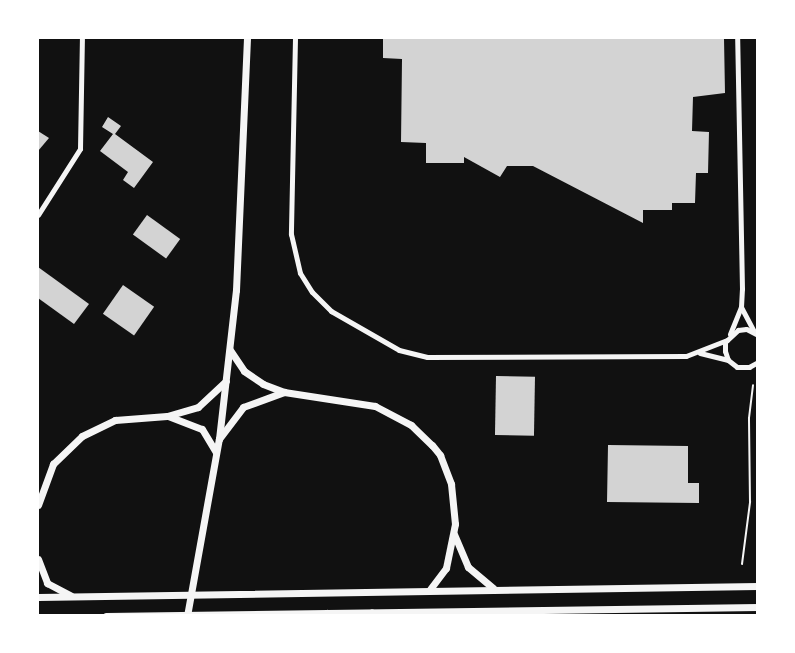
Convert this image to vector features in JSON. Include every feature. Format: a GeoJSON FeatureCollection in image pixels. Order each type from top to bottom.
{"type":"FeatureCollection","features":[{"type":"Feature","properties":{"kind":"main road"},"geometry":{"type":"LineString","coordinates":[[186,616],[198,560],[219,439],[230,350],[240,222],[247,38]]}},
{"type":"Feature","properties":{"kind":"main road"},"geometry":{"type":"LineString","coordinates":[[230,350],[252,378],[284,392],[376,406],[417,430],[436,450],[446,468],[454,498],[454,534],[446,568],[430,589]]}},
{"type":"Feature","properties":{"kind":"main road"},"geometry":{"type":"LineString","coordinates":[[38,505],[53,464],[82,436],[115,420],[167,416],[198,407],[226,381]]}},
{"type":"Feature","properties":{"kind":"main road"},"geometry":{"type":"LineString","coordinates":[[219,439],[244,407],[284,392]]}},
{"type":"Feature","properties":{"kind":"main road"},"geometry":{"type":"LineString","coordinates":[[167,416],[202,429],[216,452]]}},
{"type":"Feature","properties":{"kind":"main road"},"geometry":{"type":"LineString","coordinates":[[454,534],[468,567],[493,588]]}},
{"type":"Feature","properties":{"kind":"main road"},"geometry":{"type":"LineString","coordinates":[[38,559],[47,583],[71,596]]}},
{"type":"Feature","properties":{"kind":"main road"},"geometry":{"type":"LineString","coordinates":[[38,597],[493,588],[758,586]]}},
{"type":"Feature","properties":{"kind":"main road"},"geometry":{"type":"LineString","coordinates":[[106,616],[758,608]]}},
{"type":"Feature","properties":{"kind":"street"},"geometry":{"type":"LineString","coordinates":[[38,215],[80,149],[82,38]]}},
{"type":"Feature","properties":{"kind":"street"},"geometry":{"type":"LineString","coordinates":[[295,38],[291,234],[300,273],[312,292],[331,311],[399,350],[427,356],[686,356],[700,353],[727,340]]}},
{"type":"Feature","properties":{"kind":"street"},"geometry":{"type":"LineString","coordinates":[[728,360],[725,351],[727,340],[741,306],[737,38]]}},
{"type":"Feature","properties":{"kind":"street"},"geometry":{"type":"LineString","coordinates":[[741,306],[756,333]]}},
{"type":"Feature","properties":{"kind":"street"},"geometry":{"type":"LineString","coordinates":[[730,334],[746,329],[756,333]]}},
{"type":"Feature","properties":{"kind":"street"},"geometry":{"type":"LineString","coordinates":[[700,353],[728,360],[738,367],[757,364]]}},
{"type":"Feature","properties":{"kind":"path"},"geometry":{"type":"LineString","coordinates":[[742,564],[750,502],[750,418],[753,385]]}},
{"type":"Feature","properties":{"kind":"building"},"geometry":{"type":"Polygon","coordinates":[[[383,38],[724,38],[725,93],[693,97],[692,131],[709,132],[708,173],[696,173],[695,203],[672,203],[672,210],[643,210],[643,223],[533,166],[507,166],[500,177],[464,157],[464,163],[426,163],[426,143],[401,142],[402,59],[383,58],[383,38]]]}},
{"type":"Feature","properties":{"kind":"building"},"geometry":{"type":"Polygon","coordinates":[[[108,117],[121,126],[115,134],[153,162],[134,188],[123,180],[128,172],[100,151],[113,134],[102,127],[108,117]]]}},
{"type":"Feature","properties":{"kind":"building"},"geometry":{"type":"Polygon","coordinates":[[[38,131],[49,138],[38,151],[38,131]]]}},
{"type":"Feature","properties":{"kind":"building"},"geometry":{"type":"Polygon","coordinates":[[[147,215],[180,239],[166,259],[133,234],[147,215]]]}},
{"type":"Feature","properties":{"kind":"building"},"geometry":{"type":"Polygon","coordinates":[[[38,267],[89,304],[74,324],[38,298],[38,267]]]}},
{"type":"Feature","properties":{"kind":"building"},"geometry":{"type":"Polygon","coordinates":[[[123,285],[154,307],[134,335],[103,314],[123,285]]]}},
{"type":"Feature","properties":{"kind":"building"},"geometry":{"type":"Polygon","coordinates":[[[496,376],[535,377],[534,436],[495,435],[496,376]]]}},
{"type":"Feature","properties":{"kind":"building"},"geometry":{"type":"Polygon","coordinates":[[[608,445],[688,446],[688,483],[699,483],[699,503],[607,502],[608,445]]]}}]}
